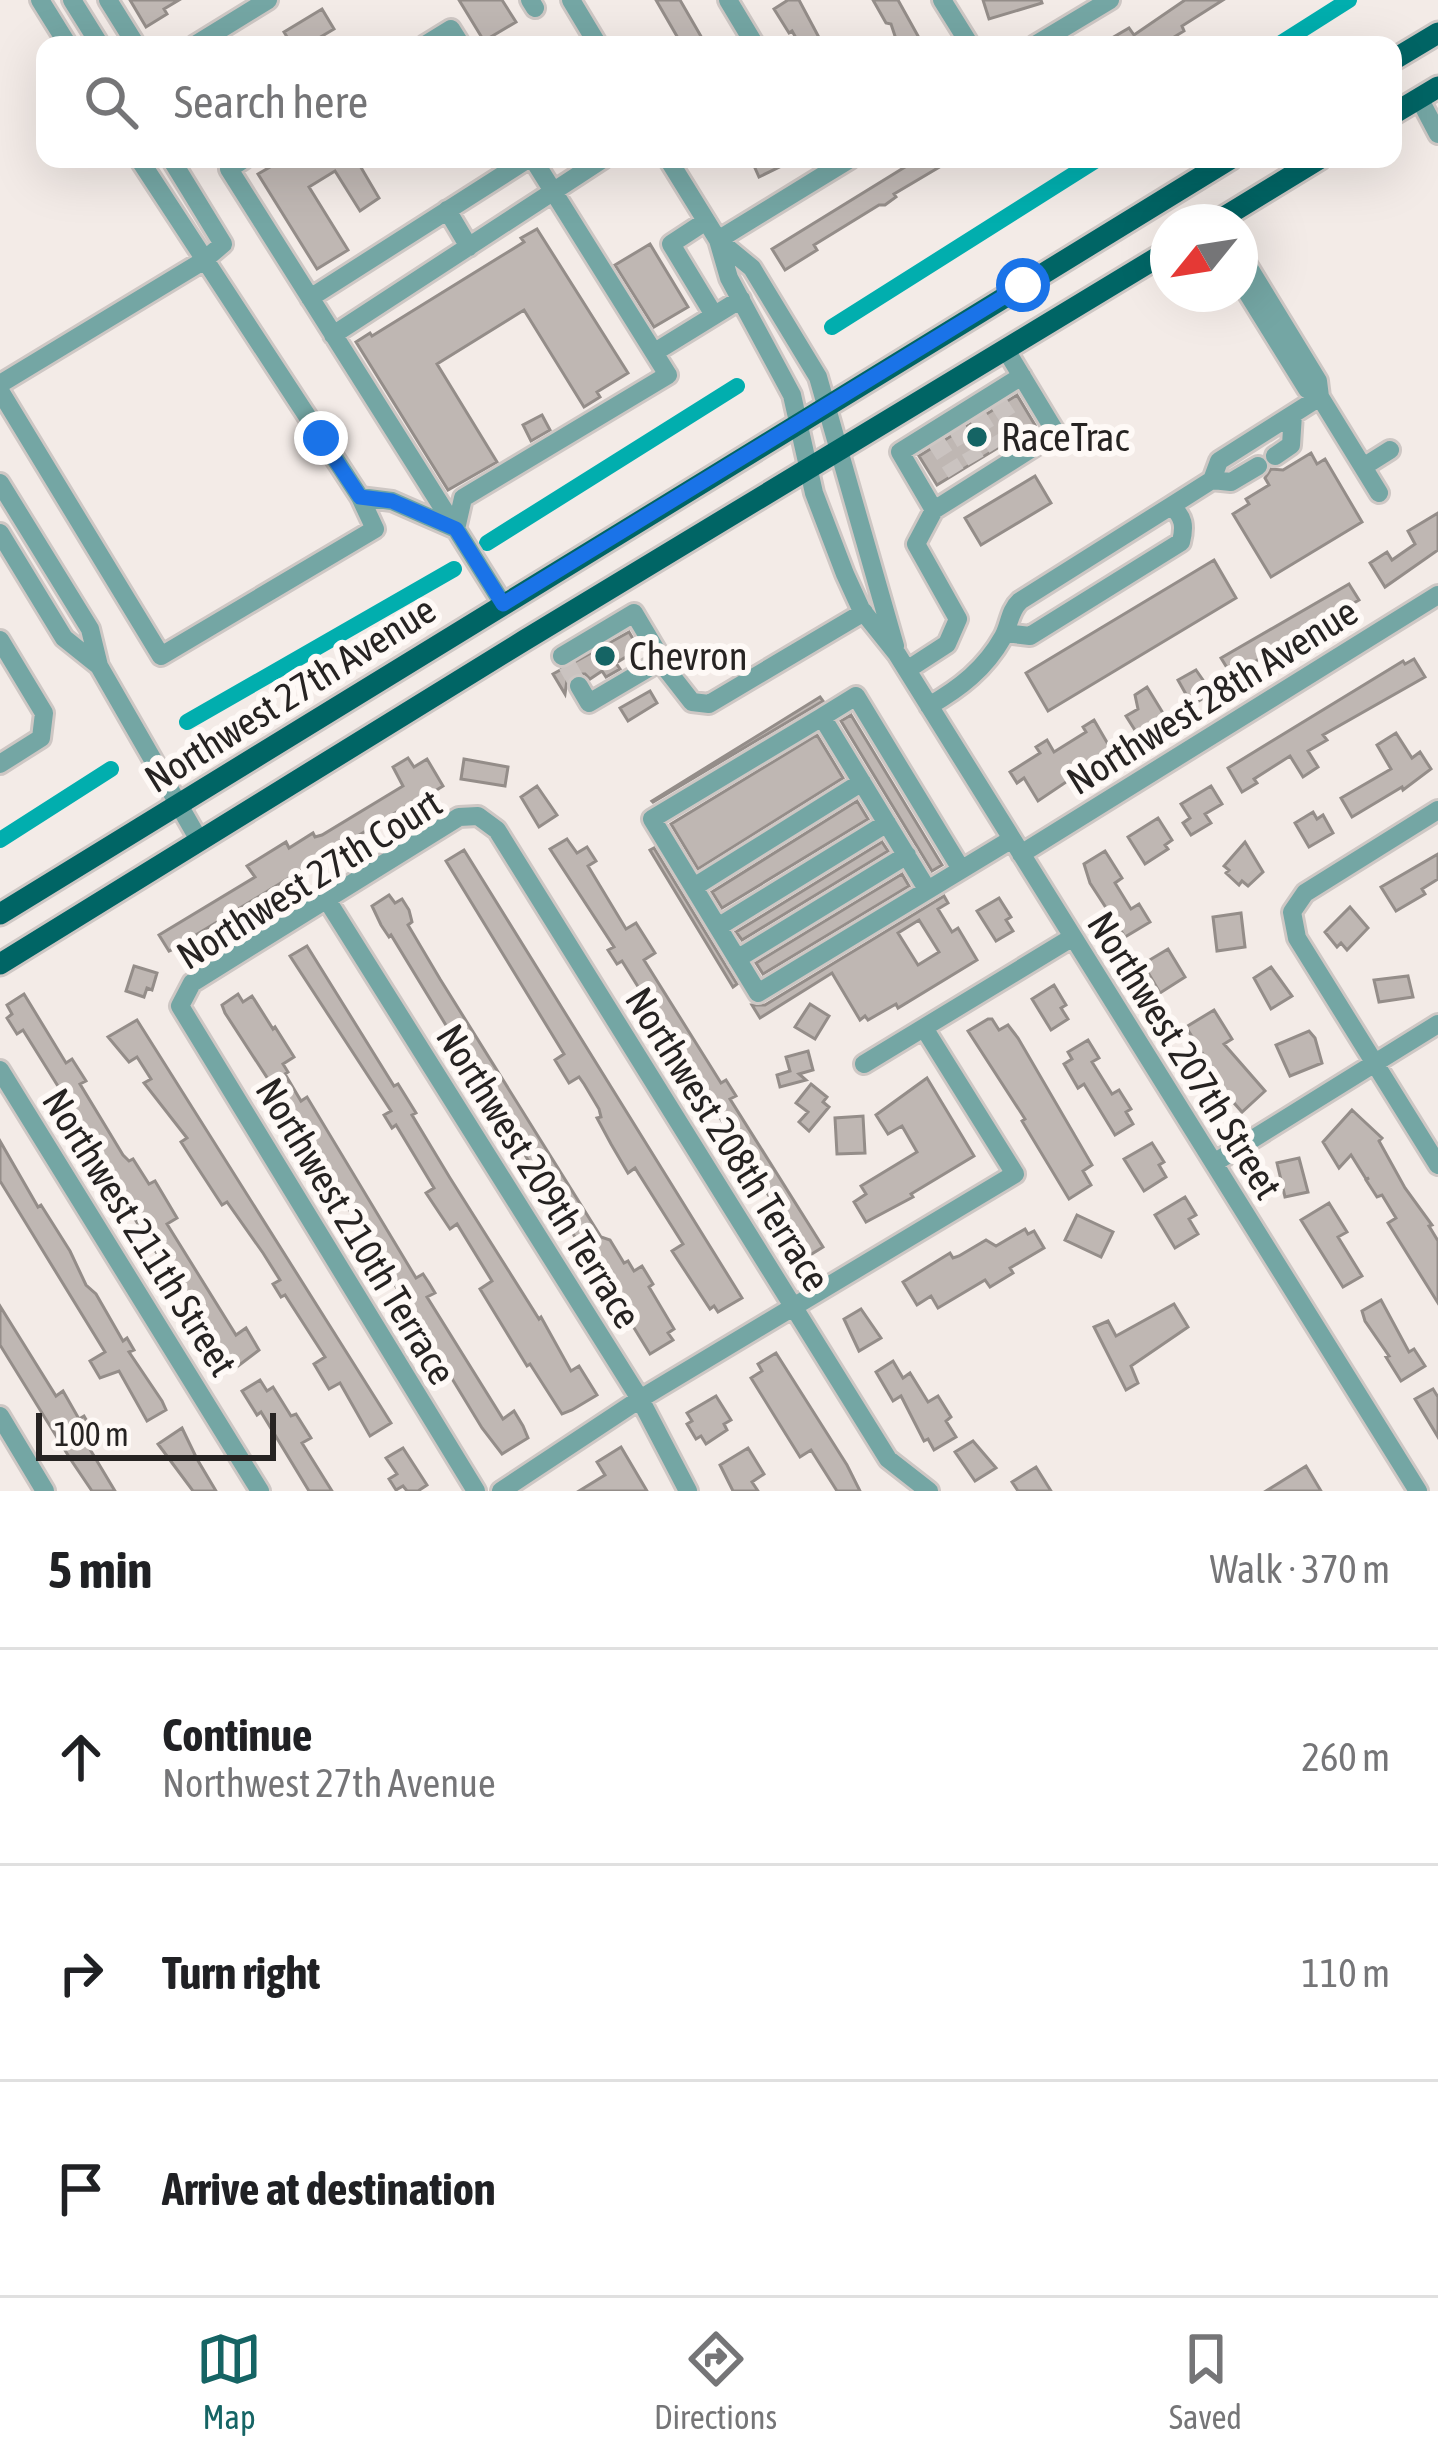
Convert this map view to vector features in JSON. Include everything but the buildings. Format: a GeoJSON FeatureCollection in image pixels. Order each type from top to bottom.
{"type":"FeatureCollection","features":[{"type":"Feature","properties":{"kind":"main road"},"geometry":{"type":"LineString","coordinates":[[1402,55],[1438,33]]}},
{"type":"Feature","properties":{"kind":"main road"},"geometry":{"type":"LineString","coordinates":[[1402,109],[1428,93]]}},
{"type":"Feature","properties":{"kind":"main road","name":"Northwest 27th Avenue"},"geometry":{"type":"LineString","coordinates":[[0,914],[1216,168]]}},
{"type":"Feature","properties":{"kind":"main road"},"geometry":{"type":"LineString","coordinates":[[1245,204],[1304,168]]}},
{"type":"Feature","properties":{"kind":"main road","name":"Northwest 27th Avenue"},"geometry":{"type":"LineString","coordinates":[[0,964],[1150,262]]}},
{"type":"Feature","properties":{"kind":"main road"},"geometry":{"type":"LineString","coordinates":[[503,604],[535,634]]}},
{"type":"Feature","properties":{"kind":"street"},"geometry":{"type":"LineString","coordinates":[[40,0],[62,36]]}},
{"type":"Feature","properties":{"kind":"street"},"geometry":{"type":"LineString","coordinates":[[72,0],[94,36]]}},
{"type":"Feature","properties":{"kind":"street"},"geometry":{"type":"LineString","coordinates":[[108,0],[130,36]]}},
{"type":"Feature","properties":{"kind":"street"},"geometry":{"type":"LineString","coordinates":[[210,36],[268,0]]}},
{"type":"Feature","properties":{"kind":"street"},"geometry":{"type":"LineString","coordinates":[[571,0],[593,36]]}},
{"type":"Feature","properties":{"kind":"street"},"geometry":{"type":"LineString","coordinates":[[728,0],[750,36]]}},
{"type":"Feature","properties":{"kind":"street"},"geometry":{"type":"LineString","coordinates":[[942,0],[964,36]]}},
{"type":"Feature","properties":{"kind":"street"},"geometry":{"type":"LineString","coordinates":[[1050,36],[1110,0]]}},
{"type":"Feature","properties":{"kind":"street"},"geometry":{"type":"LineString","coordinates":[[1428,93],[1438,134]]}},
{"type":"Feature","properties":{"kind":"street"},"geometry":{"type":"LineString","coordinates":[[145,168],[202,261],[360,497],[375,529],[161,656],[0,388],[202,261],[223,244],[177,168]]}},
{"type":"Feature","properties":{"kind":"street"},"geometry":{"type":"LineString","coordinates":[[230,168],[503,604]]}},
{"type":"Feature","properties":{"kind":"street"},"geometry":{"type":"LineString","coordinates":[[310,298],[516,168]]}},
{"type":"Feature","properties":{"kind":"street"},"geometry":{"type":"LineString","coordinates":[[456,529],[463,499],[668,375],[537,168]]}},
{"type":"Feature","properties":{"kind":"street"},"geometry":{"type":"LineString","coordinates":[[333,335],[590,168]]}},
{"type":"Feature","properties":{"kind":"street","name":"Northwest 207th Street"},"geometry":{"type":"LineString","coordinates":[[674,168],[718,240],[729,278],[792,395],[809,470],[836,553],[863,612],[902,662],[1418,1491]]}},
{"type":"Feature","properties":{"kind":"street"},"geometry":{"type":"LineString","coordinates":[[718,240],[828,168]]}},
{"type":"Feature","properties":{"kind":"street"},"geometry":{"type":"LineString","coordinates":[[447,211],[470,247]]}},
{"type":"Feature","properties":{"kind":"street"},"geometry":{"type":"LineString","coordinates":[[706,221],[671,244],[714,315]]}},
{"type":"Feature","properties":{"kind":"street","name":"Northwest 207th Street"},"geometry":{"type":"LineString","coordinates":[[718,240],[752,268],[818,377],[902,662]]}},
{"type":"Feature","properties":{"kind":"street"},"geometry":{"type":"LineString","coordinates":[[1258,295],[1307,389],[1320,397],[1378,493]]}},
{"type":"Feature","properties":{"kind":"street"},"geometry":{"type":"LineString","coordinates":[[655,352],[741,299]]}},
{"type":"Feature","properties":{"kind":"street"},"geometry":{"type":"LineString","coordinates":[[902,662],[946,644],[958,619],[916,544],[934,510],[961,481],[1024,442],[1056,433],[1006,350]]}},
{"type":"Feature","properties":{"kind":"street"},"geometry":{"type":"LineString","coordinates":[[934,510],[900,452],[996,398],[1022,376]]}},
{"type":"Feature","properties":{"kind":"street"},"geometry":{"type":"LineString","coordinates":[[929,706],[963,686],[1005,633],[1013,606],[1212,480],[1219,461],[1320,397]]}},
{"type":"Feature","properties":{"kind":"street"},"geometry":{"type":"LineString","coordinates":[[1212,480],[1231,482],[1291,445],[1292,414]]}},
{"type":"Feature","properties":{"kind":"street"},"geometry":{"type":"LineString","coordinates":[[1363,467],[1390,450]]}},
{"type":"Feature","properties":{"kind":"street"},"geometry":{"type":"LineString","coordinates":[[0,483],[90,629],[99,666],[199,840]]}},
{"type":"Feature","properties":{"kind":"street"},"geometry":{"type":"LineString","coordinates":[[360,497],[392,501],[456,529]]}},
{"type":"Feature","properties":{"kind":"street"},"geometry":{"type":"LineString","coordinates":[[1005,633],[1030,636],[1181,542],[1184,528],[1180,514],[1171,506]]}},
{"type":"Feature","properties":{"kind":"street"},"geometry":{"type":"LineString","coordinates":[[0,533],[64,638],[99,666]]}},
{"type":"Feature","properties":{"kind":"street"},"geometry":{"type":"LineString","coordinates":[[605,592],[622,620]]}},
{"type":"Feature","properties":{"kind":"street","name":"Northwest 28th Avenue"},"geometry":{"type":"LineString","coordinates":[[737,959],[758,992],[961,869],[1017,847],[1438,595]]}},
{"type":"Feature","properties":{"kind":"street"},"geometry":{"type":"LineString","coordinates":[[535,634],[564,661],[634,613],[660,661],[692,702],[709,704],[863,612]]}},
{"type":"Feature","properties":{"kind":"street"},"geometry":{"type":"LineString","coordinates":[[0,640],[8,670],[44,713],[41,739],[0,764]]}},
{"type":"Feature","properties":{"kind":"street"},"geometry":{"type":"LineString","coordinates":[[579,686],[589,703],[660,661]]}},
{"type":"Feature","properties":{"kind":"street"},"geometry":{"type":"LineString","coordinates":[[907,855],[737,959],[652,819],[856,696],[961,869]]}},
{"type":"Feature","properties":{"kind":"street"},"geometry":{"type":"LineString","coordinates":[[822,717],[928,889]]}},
{"type":"Feature","properties":{"kind":"street"},"geometry":{"type":"LineString","coordinates":[[694,887],[862,782]]}},
{"type":"Feature","properties":{"kind":"street"},"geometry":{"type":"LineString","coordinates":[[1438,810],[1305,893],[1292,913],[1297,938],[1438,1165]]}},
{"type":"Feature","properties":{"kind":"street","name":"Northwest 27th Court"},"geometry":{"type":"LineString","coordinates":[[180,1006],[192,982],[459,817],[478,816]]}},
{"type":"Feature","properties":{"kind":"street","name":"Northwest 208th Terrace"},"geometry":{"type":"LineString","coordinates":[[478,816],[497,830],[888,1459],[928,1491]]}},
{"type":"Feature","properties":{"kind":"street"},"geometry":{"type":"LineString","coordinates":[[718,927],[887,823]]}},
{"type":"Feature","properties":{"kind":"street","name":"Northwest 209th Terrace"},"geometry":{"type":"LineString","coordinates":[[327,900],[640,1399],[688,1491]]}},
{"type":"Feature","properties":{"kind":"street"},"geometry":{"type":"LineString","coordinates":[[864,1064],[1073,937]]}},
{"type":"Feature","properties":{"kind":"street","name":"Northwest 210th Terrace"},"geometry":{"type":"LineString","coordinates":[[180,1006],[476,1491]]}},
{"type":"Feature","properties":{"kind":"street"},"geometry":{"type":"LineString","coordinates":[[1214,1163],[1438,1024]]}},
{"type":"Feature","properties":{"kind":"street"},"geometry":{"type":"LineString","coordinates":[[500,1491],[640,1399],[1015,1174],[924,1028]]}},
{"type":"Feature","properties":{"kind":"street","name":"Northwest 211th Street"},"geometry":{"type":"LineString","coordinates":[[0,1070],[7,1096],[260,1491]]}},
{"type":"Feature","properties":{"kind":"street"},"geometry":{"type":"LineString","coordinates":[[0,1415],[45,1491]]}},
{"type":"Feature","properties":{"kind":"waterway"},"geometry":{"type":"LineString","coordinates":[[1292,36],[1349,0]]}},
{"type":"Feature","properties":{"kind":"waterway"},"geometry":{"type":"LineString","coordinates":[[832,327],[1084,168]]}},
{"type":"Feature","properties":{"kind":"waterway"},"geometry":{"type":"LineString","coordinates":[[487,543],[737,386]]}},
{"type":"Feature","properties":{"kind":"waterway"},"geometry":{"type":"LineString","coordinates":[[187,722],[454,569]]}},
{"type":"Feature","properties":{"kind":"waterway"},"geometry":{"type":"LineString","coordinates":[[0,840],[111,769]]}},
{"type":"Feature","properties":{"kind":"tunnel"},"geometry":{"type":"LineString","coordinates":[[998,402],[1019,435]]}},
{"type":"Feature","properties":{"kind":"tunnel"},"geometry":{"type":"LineString","coordinates":[[977,415],[997,448]]}},
{"type":"Feature","properties":{"kind":"tunnel"},"geometry":{"type":"LineString","coordinates":[[956,427],[976,461]]}},
{"type":"Feature","properties":{"kind":"tunnel"},"geometry":{"type":"LineString","coordinates":[[935,440],[956,473]]}},
{"type":"Feature","properties":{"kind":"tunnel"},"geometry":{"type":"LineString","coordinates":[[567,665],[579,686]]}},
{"type":"Feature","properties":{"kind":"place","name":"RaceTrac"},"geometry":{"type":"Point","coordinates":[977,437]}},
{"type":"Feature","properties":{"kind":"place","name":"Chevron"},"geometry":{"type":"Point","coordinates":[605,656]}},
{"type":"Feature","properties":{"kind":"route"},"geometry":{"type":"LineString","coordinates":[[321,438],[360,497],[392,501],[456,529],[503,604],[1023,285]]}}]}
